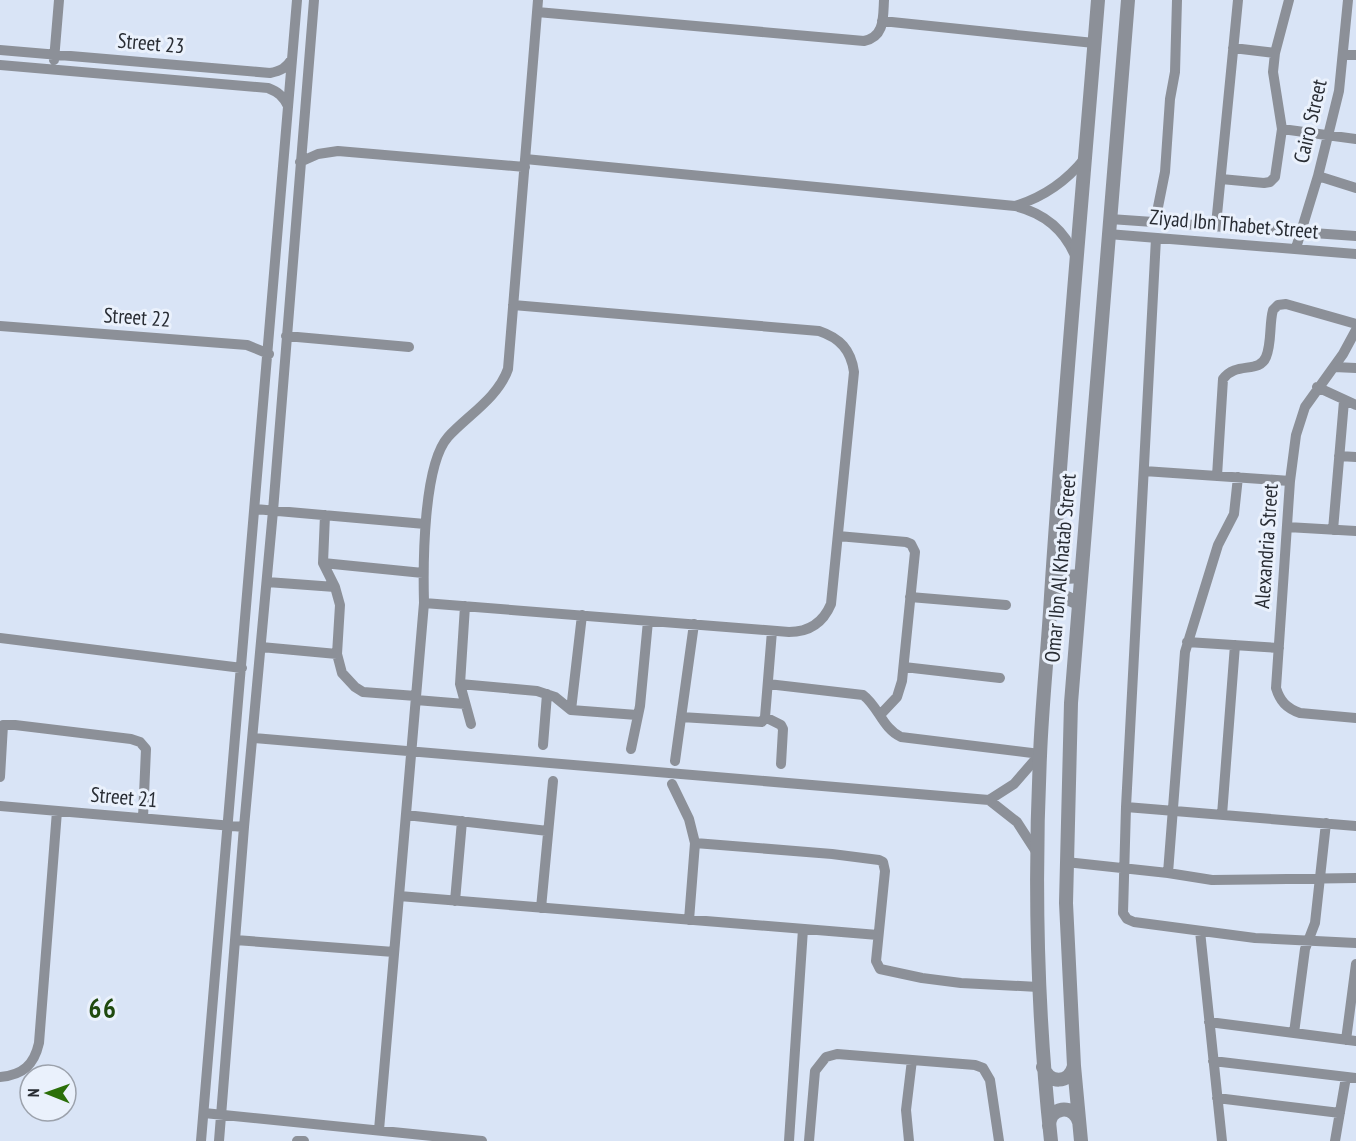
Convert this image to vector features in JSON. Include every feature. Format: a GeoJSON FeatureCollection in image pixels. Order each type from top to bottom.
{"type":"FeatureCollection","features":[{"type":"Feature","properties":{"kind":"street"},"geometry":{"type":"LineString","coordinates":[[53,70],[59,0]]}},
{"type":"Feature","properties":{"kind":"street"},"geometry":{"type":"LineString","coordinates":[[201,1141],[297,0]]}},
{"type":"Feature","properties":{"kind":"street"},"geometry":{"type":"LineString","coordinates":[[219,1141],[314,0]]}},
{"type":"Feature","properties":{"kind":"street"},"geometry":{"type":"LineString","coordinates":[[379,1130],[424,603],[425,524],[439,450],[447,438],[505,378],[507,369],[538,0]]}},
{"type":"Feature","properties":{"kind":"street"},"geometry":{"type":"LineString","coordinates":[[537,12],[864,41],[875,38],[879,33],[884,0]]}},
{"type":"Feature","properties":{"kind":"street","name":"Omar Ibn Al Khatab Street"},"geometry":{"type":"LineString","coordinates":[[1050,1134],[1038,987],[1037,852],[1040,754],[1098,0]]}},
{"type":"Feature","properties":{"kind":"street","name":"Omar Ibn Al Khatab Street"},"geometry":{"type":"LineString","coordinates":[[1081,1141],[1074,1066],[1066,903],[1071,703],[1128,0]]}},
{"type":"Feature","properties":{"kind":"street"},"geometry":{"type":"LineString","coordinates":[[1155,222],[1165,172],[1170,99],[1175,72],[1177,0]]}},
{"type":"Feature","properties":{"kind":"street"},"geometry":{"type":"LineString","coordinates":[[1216,225],[1238,0]]}},
{"type":"Feature","properties":{"kind":"street"},"geometry":{"type":"LineString","coordinates":[[1221,179],[1270,182],[1275,177],[1282,129],[1273,72],[1275,53],[1289,0]]}},
{"type":"Feature","properties":{"kind":"street","name":"Cairo Street"},"geometry":{"type":"LineString","coordinates":[[1296,248],[1318,176],[1339,91],[1348,0]]}},
{"type":"Feature","properties":{"kind":"street"},"geometry":{"type":"LineString","coordinates":[[882,21],[1094,43]]}},
{"type":"Feature","properties":{"kind":"street"},"geometry":{"type":"LineString","coordinates":[[1233,48],[1275,53]]}},
{"type":"Feature","properties":{"kind":"street","name":"Street 23"},"geometry":{"type":"LineString","coordinates":[[0,50],[270,73],[279,72],[292,58]]}},
{"type":"Feature","properties":{"kind":"street"},"geometry":{"type":"LineString","coordinates":[[1343,55],[1356,55]]}},
{"type":"Feature","properties":{"kind":"street","name":"Street 23"},"geometry":{"type":"LineString","coordinates":[[0,65],[268,88],[277,91],[288,106]]}},
{"type":"Feature","properties":{"kind":"street"},"geometry":{"type":"LineString","coordinates":[[1282,129],[1356,139]]}},
{"type":"Feature","properties":{"kind":"street"},"geometry":{"type":"LineString","coordinates":[[300,162],[318,154],[338,151],[525,163],[1015,206],[1036,213],[1057,228],[1066,237],[1077,261]]}},
{"type":"Feature","properties":{"kind":"street"},"geometry":{"type":"LineString","coordinates":[[1015,206],[1029,202],[1054,188],[1076,170],[1085,158]]}},
{"type":"Feature","properties":{"kind":"street"},"geometry":{"type":"LineString","coordinates":[[1318,176],[1356,188]]}},
{"type":"Feature","properties":{"kind":"street","name":"Ziyad Ibn Thabet Street"},"geometry":{"type":"LineString","coordinates":[[1110,219],[1356,236]]}},
{"type":"Feature","properties":{"kind":"street","name":"Ziyad Ibn Thabet Street"},"geometry":{"type":"LineString","coordinates":[[1108,234],[1356,254]]}},
{"type":"Feature","properties":{"kind":"street"},"geometry":{"type":"LineString","coordinates":[[1156,237],[1123,868],[1123,913],[1127,919],[1134,922],[1200,931],[1266,939],[1308,939],[1356,943]]}},
{"type":"Feature","properties":{"kind":"street"},"geometry":{"type":"LineString","coordinates":[[274,281],[291,282]]}},
{"type":"Feature","properties":{"kind":"street"},"geometry":{"type":"LineString","coordinates":[[1217,476],[1223,379],[1228,372],[1236,368],[1256,367],[1263,362],[1267,356],[1272,310],[1278,305],[1286,304],[1356,324]]}},
{"type":"Feature","properties":{"kind":"street"},"geometry":{"type":"LineString","coordinates":[[424,603],[798,632],[807,630],[822,620],[831,604],[855,372],[848,350],[840,341],[830,334],[819,331],[513,305]]}},
{"type":"Feature","properties":{"kind":"street","name":"Street 22"},"geometry":{"type":"LineString","coordinates":[[0,326],[247,345],[268,354]]}},
{"type":"Feature","properties":{"kind":"street","name":"Alexandria Street"},"geometry":{"type":"LineString","coordinates":[[1356,330],[1334,367],[1317,387],[1299,420],[1290,481],[1276,688],[1284,704],[1291,710],[1300,713],[1356,718]]}},
{"type":"Feature","properties":{"kind":"street"},"geometry":{"type":"LineString","coordinates":[[286,336],[409,347]]}},
{"type":"Feature","properties":{"kind":"street"},"geometry":{"type":"LineString","coordinates":[[1334,367],[1356,369]]}},
{"type":"Feature","properties":{"kind":"street"},"geometry":{"type":"LineString","coordinates":[[1317,387],[1356,405]]}},
{"type":"Feature","properties":{"kind":"street"},"geometry":{"type":"LineString","coordinates":[[1333,530],[1344,400]]}},
{"type":"Feature","properties":{"kind":"street"},"geometry":{"type":"LineString","coordinates":[[1340,456],[1356,457]]}},
{"type":"Feature","properties":{"kind":"street"},"geometry":{"type":"LineString","coordinates":[[1144,471],[1290,481]]}},
{"type":"Feature","properties":{"kind":"street"},"geometry":{"type":"LineString","coordinates":[[1168,873],[1183,662],[1187,642],[1218,545],[1234,514],[1238,477]]}},
{"type":"Feature","properties":{"kind":"street"},"geometry":{"type":"LineString","coordinates":[[255,509],[425,524]]}},
{"type":"Feature","properties":{"kind":"street"},"geometry":{"type":"LineString","coordinates":[[325,515],[323,563],[335,587],[340,605],[337,654],[342,673],[363,692],[465,704]]}},
{"type":"Feature","properties":{"kind":"street"},"geometry":{"type":"LineString","coordinates":[[1287,527],[1356,531]]}},
{"type":"Feature","properties":{"kind":"street"},"geometry":{"type":"LineString","coordinates":[[838,536],[906,542],[911,544],[915,552],[904,667],[899,692],[880,715]]}},
{"type":"Feature","properties":{"kind":"street"},"geometry":{"type":"LineString","coordinates":[[323,563],[423,573]]}},
{"type":"Feature","properties":{"kind":"street"},"geometry":{"type":"LineString","coordinates":[[1053,572],[1066,577],[1080,576]]}},
{"type":"Feature","properties":{"kind":"street"},"geometry":{"type":"LineString","coordinates":[[267,582],[335,587]]}},
{"type":"Feature","properties":{"kind":"street"},"geometry":{"type":"LineString","coordinates":[[910,597],[1006,605]]}},
{"type":"Feature","properties":{"kind":"street"},"geometry":{"type":"LineString","coordinates":[[1051,599],[1065,597],[1078,603]]}},
{"type":"Feature","properties":{"kind":"street"},"geometry":{"type":"LineString","coordinates":[[465,606],[460,684],[471,724]]}},
{"type":"Feature","properties":{"kind":"street"},"geometry":{"type":"LineString","coordinates":[[571,710],[582,615]]}},
{"type":"Feature","properties":{"kind":"street"},"geometry":{"type":"LineString","coordinates":[[631,749],[640,706],[648,621]]}},
{"type":"Feature","properties":{"kind":"street"},"geometry":{"type":"LineString","coordinates":[[675,761],[694,624]]}},
{"type":"Feature","properties":{"kind":"street"},"geometry":{"type":"LineString","coordinates":[[681,717],[758,723],[764,720],[772,630]]}},
{"type":"Feature","properties":{"kind":"street"},"geometry":{"type":"LineString","coordinates":[[0,638],[242,668]]}},
{"type":"Feature","properties":{"kind":"street"},"geometry":{"type":"LineString","coordinates":[[1187,642],[1279,648]]}},
{"type":"Feature","properties":{"kind":"street"},"geometry":{"type":"LineString","coordinates":[[1222,815],[1235,645]]}},
{"type":"Feature","properties":{"kind":"street"},"geometry":{"type":"LineString","coordinates":[[261,647],[337,654]]}},
{"type":"Feature","properties":{"kind":"street"},"geometry":{"type":"LineString","coordinates":[[904,667],[1000,678]]}},
{"type":"Feature","properties":{"kind":"street"},"geometry":{"type":"LineString","coordinates":[[460,684],[547,694],[571,710],[637,715]]}},
{"type":"Feature","properties":{"kind":"street"},"geometry":{"type":"LineString","coordinates":[[768,684],[859,693],[866,696],[892,731],[901,737],[1040,754]]}},
{"type":"Feature","properties":{"kind":"street"},"geometry":{"type":"LineString","coordinates":[[543,745],[547,694]]}},
{"type":"Feature","properties":{"kind":"street"},"geometry":{"type":"LineString","coordinates":[[765,717],[781,725],[783,729],[781,764]]}},
{"type":"Feature","properties":{"kind":"street"},"geometry":{"type":"LineString","coordinates":[[0,777],[3,725],[131,739],[140,742],[146,749],[143,818]]}},
{"type":"Feature","properties":{"kind":"street"},"geometry":{"type":"LineString","coordinates":[[253,738],[989,800],[1017,822],[1037,852]]}},
{"type":"Feature","properties":{"kind":"street"},"geometry":{"type":"LineString","coordinates":[[989,800],[1021,777],[1040,754]]}},
{"type":"Feature","properties":{"kind":"street"},"geometry":{"type":"LineString","coordinates":[[541,908],[553,781]]}},
{"type":"Feature","properties":{"kind":"street"},"geometry":{"type":"LineString","coordinates":[[672,784],[689,819],[695,843],[689,920]]}},
{"type":"Feature","properties":{"kind":"street","name":"Street 21"},"geometry":{"type":"LineString","coordinates":[[0,806],[244,827]]}},
{"type":"Feature","properties":{"kind":"street"},"geometry":{"type":"LineString","coordinates":[[1126,807],[1356,826]]}},
{"type":"Feature","properties":{"kind":"street"},"geometry":{"type":"LineString","coordinates":[[0,1077],[14,1076],[28,1068],[36,1056],[39,1043],[57,811]]}},
{"type":"Feature","properties":{"kind":"street"},"geometry":{"type":"LineString","coordinates":[[406,815],[548,831]]}},
{"type":"Feature","properties":{"kind":"street"},"geometry":{"type":"LineString","coordinates":[[455,901],[462,821]]}},
{"type":"Feature","properties":{"kind":"street"},"geometry":{"type":"LineString","coordinates":[[1294,1033],[1303,958],[1315,923],[1326,823]]}},
{"type":"Feature","properties":{"kind":"street"},"geometry":{"type":"LineString","coordinates":[[695,843],[879,860],[885,866],[876,961],[880,969],[961,983],[1038,987]]}},
{"type":"Feature","properties":{"kind":"street"},"geometry":{"type":"LineString","coordinates":[[1066,862],[1212,880],[1356,878]]}},
{"type":"Feature","properties":{"kind":"street"},"geometry":{"type":"LineString","coordinates":[[399,896],[878,935]]}},
{"type":"Feature","properties":{"kind":"street"},"geometry":{"type":"LineString","coordinates":[[789,1141],[803,929]]}},
{"type":"Feature","properties":{"kind":"street"},"geometry":{"type":"LineString","coordinates":[[1200,931],[1222,1141]]}},
{"type":"Feature","properties":{"kind":"street"},"geometry":{"type":"LineString","coordinates":[[235,940],[394,952]]}},
{"type":"Feature","properties":{"kind":"street"},"geometry":{"type":"LineString","coordinates":[[1209,1022],[1351,1041],[1356,964]]}},
{"type":"Feature","properties":{"kind":"street"},"geometry":{"type":"LineString","coordinates":[[809,1141],[813,1076],[817,1065],[826,1057],[837,1054],[975,1065],[983,1068],[990,1080],[999,1141]]}},
{"type":"Feature","properties":{"kind":"street"},"geometry":{"type":"LineString","coordinates":[[909,1141],[906,1110],[912,1060]]}},
{"type":"Feature","properties":{"kind":"street"},"geometry":{"type":"LineString","coordinates":[[1213,1061],[1351,1078],[1340,1113],[1335,1141]]}},
{"type":"Feature","properties":{"kind":"street"},"geometry":{"type":"LineString","coordinates":[[1043,1067],[1048,1076],[1056,1080],[1066,1078],[1073,1071],[1074,1066]]}},
{"type":"Feature","properties":{"kind":"street"},"geometry":{"type":"LineString","coordinates":[[1217,1098],[1340,1113]]}},
{"type":"Feature","properties":{"kind":"street"},"geometry":{"type":"LineString","coordinates":[[1050,1134],[1049,1120],[1058,1110],[1072,1111],[1079,1124]]}},
{"type":"Feature","properties":{"kind":"street"},"geometry":{"type":"LineString","coordinates":[[204,1113],[482,1141]]}},
{"type":"Feature","properties":{"kind":"street"},"geometry":{"type":"LineString","coordinates":[[297,1141],[304,1141]]}},
{"type":"Feature","properties":{"kind":"district","name":"66"},"geometry":{"type":"Point","coordinates":[103,1008]}}]}
